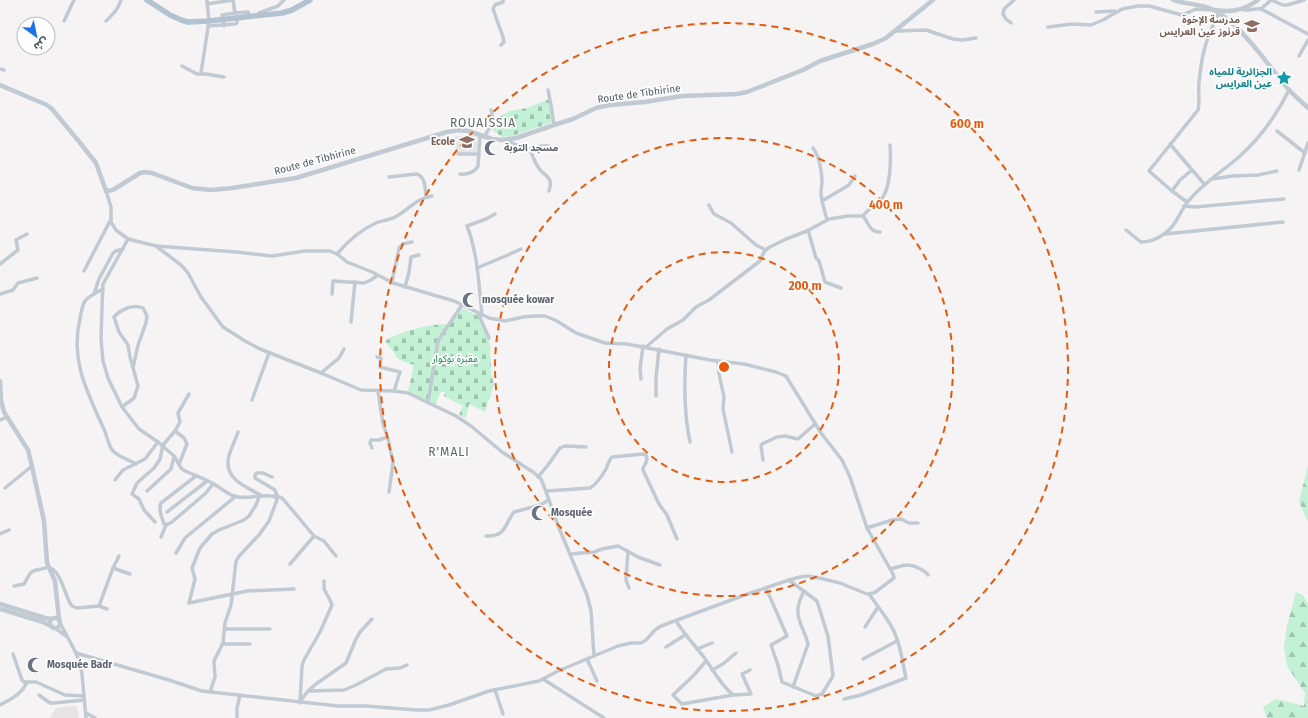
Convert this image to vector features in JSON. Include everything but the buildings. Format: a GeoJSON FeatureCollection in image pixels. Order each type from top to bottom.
{"type":"FeatureCollection","features":[{"type":"Feature","properties":{"kind":"main road"},"geometry":{"type":"LineString","coordinates":[[147,0],[154,2],[170,15],[181,20],[209,24],[223,23],[236,15],[250,17],[282,13],[292,10],[310,0]]}},
{"type":"Feature","properties":{"kind":"street"},"geometry":{"type":"LineString","coordinates":[[64,21],[74,0]]}},
{"type":"Feature","properties":{"kind":"street"},"geometry":{"type":"LineString","coordinates":[[106,21],[115,13],[121,0]]}},
{"type":"Feature","properties":{"kind":"street"},"geometry":{"type":"LineString","coordinates":[[201,73],[209,24],[207,2],[233,0],[236,15]]}},
{"type":"Feature","properties":{"kind":"street"},"geometry":{"type":"LineString","coordinates":[[250,17],[278,6],[284,0]]}},
{"type":"Feature","properties":{"kind":"street"},"geometry":{"type":"LineString","coordinates":[[501,45],[504,42],[504,37],[493,9],[494,5],[503,2],[503,0]]}},
{"type":"Feature","properties":{"kind":"street","name":"Route de Tibhirine"},"geometry":{"type":"LineString","coordinates":[[106,191],[113,190],[144,172],[152,173],[192,188],[211,190],[232,188],[296,178],[447,132],[459,130],[468,131],[492,139],[516,138],[573,119],[596,108],[610,105],[645,102],[682,96],[747,92],[803,70],[820,61],[873,44],[886,38],[933,0]]}},
{"type":"Feature","properties":{"kind":"street"},"geometry":{"type":"LineString","coordinates":[[1011,23],[1006,20],[1003,14],[1004,9],[1014,0]]}},
{"type":"Feature","properties":{"kind":"street"},"geometry":{"type":"LineString","coordinates":[[1173,0],[1194,4],[1217,11],[1231,22],[1251,42],[1289,90],[1308,108]]}},
{"type":"Feature","properties":{"kind":"street"},"geometry":{"type":"LineString","coordinates":[[1048,27],[1067,24],[1091,25],[1103,20],[1117,11],[1138,6],[1156,8],[1182,15],[1196,9],[1233,12],[1253,4],[1258,0]]}},
{"type":"Feature","properties":{"kind":"street"},"geometry":{"type":"LineString","coordinates":[[1260,9],[1271,0],[1282,5],[1304,0]]}},
{"type":"Feature","properties":{"kind":"street"},"geometry":{"type":"LineString","coordinates":[[1242,9],[1246,11],[1256,8],[1260,9],[1308,34]]}},
{"type":"Feature","properties":{"kind":"street"},"geometry":{"type":"LineString","coordinates":[[1096,12],[1117,11]]}},
{"type":"Feature","properties":{"kind":"street"},"geometry":{"type":"LineString","coordinates":[[1187,202],[1149,171],[1198,110],[1199,82],[1204,49],[1206,39],[1217,11]]}},
{"type":"Feature","properties":{"kind":"street"},"geometry":{"type":"LineString","coordinates":[[896,31],[926,30],[954,39],[962,40],[976,38]]}},
{"type":"Feature","properties":{"kind":"street"},"geometry":{"type":"LineString","coordinates":[[1299,56],[1308,40]]}},
{"type":"Feature","properties":{"kind":"street"},"geometry":{"type":"LineString","coordinates":[[182,66],[197,74],[201,73],[224,77]]}},
{"type":"Feature","properties":{"kind":"street"},"geometry":{"type":"LineString","coordinates":[[0,85],[52,109],[82,144],[96,163],[111,207],[111,222],[116,230],[128,239],[156,246],[272,256],[305,251],[330,251],[337,254],[347,262],[392,282],[448,299],[489,318],[506,321],[523,317],[545,316],[557,321],[576,333],[605,343],[645,346],[718,361],[744,364],[786,376],[815,424],[842,460],[850,477],[867,528],[893,574],[894,578],[874,593],[869,594]]}},
{"type":"Feature","properties":{"kind":"street"},"geometry":{"type":"LineString","coordinates":[[548,90],[552,105],[554,126]]}},
{"type":"Feature","properties":{"kind":"street"},"geometry":{"type":"LineString","coordinates":[[1126,230],[1141,242],[1154,240],[1164,234],[1176,223],[1187,202],[1255,141],[1281,105],[1289,90]]}},
{"type":"Feature","properties":{"kind":"street"},"geometry":{"type":"LineString","coordinates":[[460,174],[465,175],[476,169],[482,136],[492,122],[493,117],[491,110]]}},
{"type":"Feature","properties":{"kind":"street"},"geometry":{"type":"LineString","coordinates":[[1277,131],[1305,153]]}},
{"type":"Feature","properties":{"kind":"street"},"geometry":{"type":"LineString","coordinates":[[506,139],[515,146],[523,146],[529,149],[538,167],[551,182],[549,191]]}},
{"type":"Feature","properties":{"kind":"street"},"geometry":{"type":"LineString","coordinates":[[1299,170],[1308,143]]}},
{"type":"Feature","properties":{"kind":"street"},"geometry":{"type":"LineString","coordinates":[[1170,144],[1205,185]]}},
{"type":"Feature","properties":{"kind":"street"},"geometry":{"type":"LineString","coordinates":[[863,216],[866,211],[880,201],[883,196],[888,182],[891,163],[890,145]]}},
{"type":"Feature","properties":{"kind":"street"},"geometry":{"type":"LineString","coordinates":[[529,149],[549,146]]}},
{"type":"Feature","properties":{"kind":"street"},"geometry":{"type":"LineString","coordinates":[[813,148],[817,153],[820,166],[822,201],[827,220]]}},
{"type":"Feature","properties":{"kind":"street"},"geometry":{"type":"LineString","coordinates":[[458,154],[479,154]]}},
{"type":"Feature","properties":{"kind":"street"},"geometry":{"type":"LineString","coordinates":[[1172,191],[1180,180],[1192,170]]}},
{"type":"Feature","properties":{"kind":"street"},"geometry":{"type":"LineString","coordinates":[[1212,179],[1258,175],[1277,171]]}},
{"type":"Feature","properties":{"kind":"street"},"geometry":{"type":"LineString","coordinates":[[389,177],[416,174],[420,175],[423,177],[426,197]]}},
{"type":"Feature","properties":{"kind":"street"},"geometry":{"type":"LineString","coordinates":[[822,201],[849,185],[855,176]]}},
{"type":"Feature","properties":{"kind":"street"},"geometry":{"type":"LineString","coordinates":[[337,254],[350,240],[363,231],[377,223],[392,219],[421,198],[432,196]]}},
{"type":"Feature","properties":{"kind":"street"},"geometry":{"type":"LineString","coordinates":[[1184,206],[1195,207],[1284,199]]}},
{"type":"Feature","properties":{"kind":"street"},"geometry":{"type":"LineString","coordinates":[[709,205],[714,214],[731,223],[756,245],[766,250]]}},
{"type":"Feature","properties":{"kind":"street"},"geometry":{"type":"LineString","coordinates":[[489,338],[480,314],[476,257],[466,226],[495,214]]}},
{"type":"Feature","properties":{"kind":"street"},"geometry":{"type":"LineString","coordinates":[[641,379],[640,369],[645,346],[667,328],[683,320],[696,307],[709,300],[750,269],[760,261],[768,248],[827,220],[863,216]]}},
{"type":"Feature","properties":{"kind":"street"},"geometry":{"type":"LineString","coordinates":[[863,216],[867,220],[871,230],[880,232]]}},
{"type":"Feature","properties":{"kind":"street"},"geometry":{"type":"LineString","coordinates":[[84,271],[111,218]]}},
{"type":"Feature","properties":{"kind":"street"},"geometry":{"type":"LineString","coordinates":[[1164,234],[1283,222]]}},
{"type":"Feature","properties":{"kind":"street"},"geometry":{"type":"LineString","coordinates":[[808,230],[825,282],[841,288]]}},
{"type":"Feature","properties":{"kind":"street"},"geometry":{"type":"LineString","coordinates":[[0,264],[18,250],[16,240],[27,234]]}},
{"type":"Feature","properties":{"kind":"street"},"geometry":{"type":"LineString","coordinates":[[128,239],[108,275],[103,289],[101,339],[103,361],[108,378],[122,407],[139,429],[162,445],[185,471],[207,480],[227,494],[258,497],[272,495],[283,499],[314,536],[324,541],[336,556]]}},
{"type":"Feature","properties":{"kind":"street"},"geometry":{"type":"LineString","coordinates":[[392,282],[399,248],[402,244],[412,242]]}},
{"type":"Feature","properties":{"kind":"street"},"geometry":{"type":"LineString","coordinates":[[156,246],[181,265],[201,297],[223,327],[248,344],[361,390],[394,391],[408,394],[456,416],[471,426],[502,452],[533,472],[541,480],[546,491],[559,528],[587,595],[593,631],[594,656]]}},
{"type":"Feature","properties":{"kind":"street"},"geometry":{"type":"LineString","coordinates":[[477,268],[521,248]]}},
{"type":"Feature","properties":{"kind":"street"},"geometry":{"type":"LineString","coordinates":[[94,294],[99,278],[113,253],[123,249]]}},
{"type":"Feature","properties":{"kind":"street"},"geometry":{"type":"LineString","coordinates":[[405,287],[410,272],[411,256],[419,255]]}},
{"type":"Feature","properties":{"kind":"street"},"geometry":{"type":"LineString","coordinates":[[332,294],[333,281],[368,282],[378,275]]}},
{"type":"Feature","properties":{"kind":"street"},"geometry":{"type":"LineString","coordinates":[[0,294],[13,290],[18,283],[37,278]]}},
{"type":"Feature","properties":{"kind":"street"},"geometry":{"type":"LineString","coordinates":[[351,322],[355,282]]}},
{"type":"Feature","properties":{"kind":"street"},"geometry":{"type":"LineString","coordinates":[[103,289],[94,294],[83,306],[76,342],[78,360],[84,385],[104,428],[110,447],[114,452],[136,464]]}},
{"type":"Feature","properties":{"kind":"street"},"geometry":{"type":"LineString","coordinates":[[428,403],[438,341],[462,305]]}},
{"type":"Feature","properties":{"kind":"street"},"geometry":{"type":"LineString","coordinates":[[122,407],[134,398],[138,386],[133,368],[128,345],[119,332],[114,317],[118,312],[134,306],[143,308],[147,316],[133,368]]}},
{"type":"Feature","properties":{"kind":"street"},"geometry":{"type":"LineString","coordinates":[[321,373],[339,358],[344,349]]}},
{"type":"Feature","properties":{"kind":"street"},"geometry":{"type":"LineString","coordinates":[[656,396],[659,350]]}},
{"type":"Feature","properties":{"kind":"street"},"geometry":{"type":"LineString","coordinates":[[252,400],[269,353]]}},
{"type":"Feature","properties":{"kind":"street"},"geometry":{"type":"LineString","coordinates":[[686,355],[684,392],[690,442]]}},
{"type":"Feature","properties":{"kind":"street"},"geometry":{"type":"LineString","coordinates":[[377,357],[381,358],[380,366],[400,372],[394,391]]}},
{"type":"Feature","properties":{"kind":"street"},"geometry":{"type":"LineString","coordinates":[[718,361],[724,397],[723,409],[732,452]]}},
{"type":"Feature","properties":{"kind":"street"},"geometry":{"type":"LineString","coordinates":[[0,383],[1,400],[4,412],[28,450],[32,466],[44,522],[47,563],[55,581],[59,626],[53,627]]}},
{"type":"Feature","properties":{"kind":"street"},"geometry":{"type":"LineString","coordinates":[[378,391],[383,424],[393,463],[389,492]]}},
{"type":"Feature","properties":{"kind":"street"},"geometry":{"type":"LineString","coordinates":[[155,522],[144,510],[139,499],[132,494],[138,483],[158,464],[162,445],[175,431],[180,422],[178,412],[189,394]]}},
{"type":"Feature","properties":{"kind":"street"},"geometry":{"type":"LineString","coordinates":[[0,420],[7,417]]}},
{"type":"Feature","properties":{"kind":"street"},"geometry":{"type":"LineString","coordinates":[[763,460],[762,444],[777,437],[785,436],[798,439],[815,424]]}},
{"type":"Feature","properties":{"kind":"street"},"geometry":{"type":"LineString","coordinates":[[175,431],[184,438],[187,444],[179,464]]}},
{"type":"Feature","properties":{"kind":"street"},"geometry":{"type":"LineString","coordinates":[[238,432],[228,463],[230,472],[234,479],[263,496]]}},
{"type":"Feature","properties":{"kind":"street"},"geometry":{"type":"LineString","coordinates":[[372,448],[370,443],[371,440],[383,439],[387,437]]}},
{"type":"Feature","properties":{"kind":"street"},"geometry":{"type":"LineString","coordinates":[[115,480],[123,470],[142,462],[148,457],[158,442]]}},
{"type":"Feature","properties":{"kind":"street"},"geometry":{"type":"LineString","coordinates":[[538,477],[548,466],[560,448],[565,446],[586,448]]}},
{"type":"Feature","properties":{"kind":"street"},"geometry":{"type":"LineString","coordinates":[[546,491],[590,488],[595,485],[604,473],[610,458],[643,454],[646,455],[647,461],[643,470],[658,504],[667,515],[677,539]]}},
{"type":"Feature","properties":{"kind":"street"},"geometry":{"type":"LineString","coordinates":[[147,491],[171,469],[174,457]]}},
{"type":"Feature","properties":{"kind":"street"},"geometry":{"type":"LineString","coordinates":[[5,488],[32,466]]}},
{"type":"Feature","properties":{"kind":"street"},"geometry":{"type":"LineString","coordinates":[[210,692],[215,677],[214,661],[222,644],[232,595],[236,561],[240,554],[259,535],[269,521],[277,500],[275,490],[255,478],[255,475],[256,473],[263,473],[272,477]]}},
{"type":"Feature","properties":{"kind":"street"},"geometry":{"type":"LineString","coordinates":[[166,525],[164,524],[160,511],[161,503],[196,476]]}},
{"type":"Feature","properties":{"kind":"street"},"geometry":{"type":"LineString","coordinates":[[167,512],[207,480]]}},
{"type":"Feature","properties":{"kind":"street"},"geometry":{"type":"LineString","coordinates":[[161,537],[166,525],[172,522],[206,493],[213,484]]}},
{"type":"Feature","properties":{"kind":"street"},"geometry":{"type":"LineString","coordinates":[[176,553],[185,538],[236,496]]}},
{"type":"Feature","properties":{"kind":"street"},"geometry":{"type":"LineString","coordinates":[[258,497],[256,505],[249,516],[244,520],[219,530],[206,540],[200,548],[192,568],[195,579],[189,603],[247,591],[294,589]]}},
{"type":"Feature","properties":{"kind":"street"},"geometry":{"type":"LineString","coordinates":[[486,536],[493,536],[502,532],[514,512],[540,505],[549,500]]}},
{"type":"Feature","properties":{"kind":"street"},"geometry":{"type":"LineString","coordinates":[[867,528],[892,520],[901,519],[909,523],[918,523]]}},
{"type":"Feature","properties":{"kind":"street"},"geometry":{"type":"LineString","coordinates":[[0,534],[9,530]]}},
{"type":"Feature","properties":{"kind":"street"},"geometry":{"type":"LineString","coordinates":[[290,564],[314,536]]}},
{"type":"Feature","properties":{"kind":"street"},"geometry":{"type":"LineString","coordinates":[[570,554],[594,552],[618,546],[638,557],[660,565]]}},
{"type":"Feature","properties":{"kind":"street"},"geometry":{"type":"LineString","coordinates":[[628,551],[626,580],[629,588]]}},
{"type":"Feature","properties":{"kind":"street"},"geometry":{"type":"LineString","coordinates":[[99,606],[119,556]]}},
{"type":"Feature","properties":{"kind":"street"},"geometry":{"type":"LineString","coordinates":[[890,569],[910,565],[926,572],[928,575]]}},
{"type":"Feature","properties":{"kind":"street"},"geometry":{"type":"LineString","coordinates":[[14,586],[24,584],[28,575],[33,570],[48,567],[53,570],[62,582],[72,606],[77,608],[99,606],[107,609]]}},
{"type":"Feature","properties":{"kind":"street"},"geometry":{"type":"LineString","coordinates":[[113,568],[130,574]]}},
{"type":"Feature","properties":{"kind":"street"},"geometry":{"type":"LineString","coordinates":[[76,653],[169,680],[191,688],[210,692],[300,703],[429,710],[449,705],[477,694],[543,679],[558,671],[618,646],[631,643],[641,643],[661,626],[789,580],[808,576],[840,583],[869,594],[890,624],[897,641],[906,678],[868,693],[844,699]]}},
{"type":"Feature","properties":{"kind":"street"},"geometry":{"type":"LineString","coordinates":[[766,588],[787,636],[771,645],[782,682],[816,696],[822,694],[833,676],[828,636],[817,601],[789,580]]}},
{"type":"Feature","properties":{"kind":"street"},"geometry":{"type":"LineString","coordinates":[[300,703],[302,666],[332,605],[324,589],[324,582]]}},
{"type":"Feature","properties":{"kind":"street"},"geometry":{"type":"LineString","coordinates":[[793,686],[808,648],[807,638],[798,615],[804,591]]}},
{"type":"Feature","properties":{"kind":"street"},"geometry":{"type":"LineString","coordinates":[[0,604],[46,618],[56,618],[59,621],[76,653],[82,674],[86,718]]}},
{"type":"Feature","properties":{"kind":"street"},"geometry":{"type":"LineString","coordinates":[[53,627],[50,623],[57,606]]}},
{"type":"Feature","properties":{"kind":"street"},"geometry":{"type":"LineString","coordinates":[[865,627],[878,607]]}},
{"type":"Feature","properties":{"kind":"street"},"geometry":{"type":"LineString","coordinates":[[0,609],[43,622],[67,636]]}},
{"type":"Feature","properties":{"kind":"street"},"geometry":{"type":"LineString","coordinates":[[300,703],[308,691],[346,664],[356,638],[372,619]]}},
{"type":"Feature","properties":{"kind":"street"},"geometry":{"type":"LineString","coordinates":[[676,621],[721,683],[733,695]]}},
{"type":"Feature","properties":{"kind":"street"},"geometry":{"type":"LineString","coordinates":[[225,629],[270,629]]}},
{"type":"Feature","properties":{"kind":"street"},"geometry":{"type":"LineString","coordinates":[[666,647],[685,635]]}},
{"type":"Feature","properties":{"kind":"street"},"geometry":{"type":"LineString","coordinates":[[863,659],[897,641]]}},
{"type":"Feature","properties":{"kind":"street"},"geometry":{"type":"LineString","coordinates":[[697,649],[712,643]]}},
{"type":"Feature","properties":{"kind":"street"},"geometry":{"type":"LineString","coordinates":[[222,644],[250,644]]}},
{"type":"Feature","properties":{"kind":"street"},"geometry":{"type":"LineString","coordinates":[[712,670],[723,664],[736,653]]}},
{"type":"Feature","properties":{"kind":"street"},"geometry":{"type":"LineString","coordinates":[[13,654],[24,682],[36,682],[65,695],[84,698]]}},
{"type":"Feature","properties":{"kind":"street"},"geometry":{"type":"LineString","coordinates":[[587,659],[598,681]]}},
{"type":"Feature","properties":{"kind":"street"},"geometry":{"type":"LineString","coordinates":[[706,661],[694,676],[673,695],[682,704],[733,695],[751,694],[742,674],[750,670]]}},
{"type":"Feature","properties":{"kind":"street"},"geometry":{"type":"LineString","coordinates":[[308,691],[344,690],[386,669],[400,668],[407,665]]}},
{"type":"Feature","properties":{"kind":"street"},"geometry":{"type":"LineString","coordinates":[[543,679],[602,717]]}},
{"type":"Feature","properties":{"kind":"street"},"geometry":{"type":"LineString","coordinates":[[0,705],[20,693],[24,689],[27,682]]}},
{"type":"Feature","properties":{"kind":"street"},"geometry":{"type":"LineString","coordinates":[[495,690],[503,714]]}},
{"type":"Feature","properties":{"kind":"street"},"geometry":{"type":"LineString","coordinates":[[39,695],[54,703],[84,698]]}},
{"type":"Feature","properties":{"kind":"street"},"geometry":{"type":"LineString","coordinates":[[237,718],[237,708],[240,695]]}},
{"type":"Feature","properties":{"kind":"street"},"geometry":{"type":"LineString","coordinates":[[86,713],[95,718]]}},
{"type":"Feature","properties":{"kind":"shaded area","name":"Ecole"},"geometry":{"type":"Polygon","coordinates":[[[455,136],[478,137],[478,147],[476,152],[456,153],[455,136]]]}},
{"type":"Feature","properties":{"kind":"shaded area"},"geometry":{"type":"Polygon","coordinates":[[[77,706],[79,718],[50,718],[56,708],[77,706]]]}},
{"type":"Feature","properties":{"kind":"green space"},"geometry":{"type":"Polygon","coordinates":[[[549,99],[552,121],[550,123],[512,136],[502,137],[491,129],[495,119],[509,111],[527,108],[549,99]]]}},
{"type":"Feature","properties":{"kind":"green space","name":"مقبرة بوكوار"},"geometry":{"type":"Polygon","coordinates":[[[461,308],[478,316],[488,336],[490,344],[491,372],[494,385],[485,412],[469,404],[466,418],[459,415],[463,406],[444,396],[445,392],[441,392],[435,404],[408,392],[414,365],[404,362],[396,357],[385,341],[416,328],[450,324],[461,308]]]}},
{"type":"Feature","properties":{"kind":"green space"},"geometry":{"type":"Polygon","coordinates":[[[1308,465],[1308,522],[1299,502],[1308,465]]]}},
{"type":"Feature","properties":{"kind":"green space"},"geometry":{"type":"Polygon","coordinates":[[[1296,592],[1303,595],[1308,604],[1308,718],[1267,718],[1263,707],[1276,699],[1304,706],[1305,693],[1287,666],[1284,647],[1287,625],[1296,592]]]}},
{"type":"Feature","properties":{"kind":"place","name":"مدرسة الإخوة قرنوز عين العرايس"},"geometry":{"type":"Point","coordinates":[1252,26]}},
{"type":"Feature","properties":{"kind":"place","name":"الجزائرية للمياه عين العرايس"},"geometry":{"type":"Point","coordinates":[1284,78]}},
{"type":"Feature","properties":{"kind":"place","name":"Ecole"},"geometry":{"type":"Point","coordinates":[467,142]}},
{"type":"Feature","properties":{"kind":"place","name":"مسجد التوبة"},"geometry":{"type":"Point","coordinates":[492,148]}},
{"type":"Feature","properties":{"kind":"place","name":"mosquée kowar"},"geometry":{"type":"Point","coordinates":[470,300]}},
{"type":"Feature","properties":{"kind":"place","name":"Mosquée"},"geometry":{"type":"Point","coordinates":[539,513]}},
{"type":"Feature","properties":{"kind":"place","name":"Mosquée Badr"},"geometry":{"type":"Point","coordinates":[35,665]}},
{"type":"Feature","properties":{"kind":"district","name":"ROUAISSIA"},"geometry":{"type":"Point","coordinates":[483,123]}},
{"type":"Feature","properties":{"kind":"district","name":"R'MALI"},"geometry":{"type":"Point","coordinates":[449,452]}}]}
